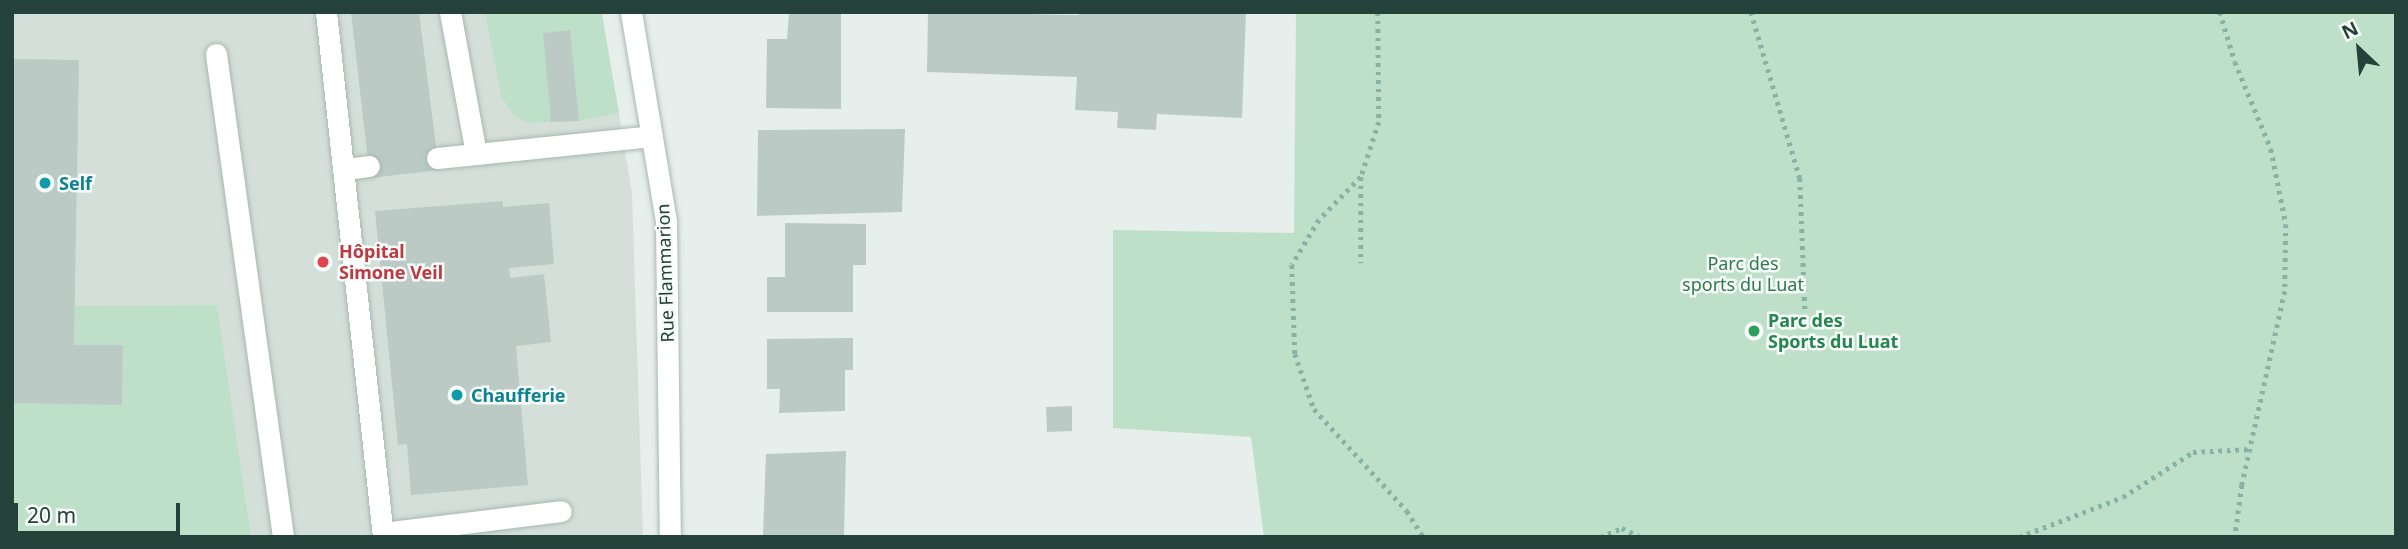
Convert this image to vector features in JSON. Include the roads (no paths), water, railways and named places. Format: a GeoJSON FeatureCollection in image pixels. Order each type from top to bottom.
{"type":"FeatureCollection","features":[{"type":"Feature","properties":{"kind":"street"},"geometry":{"type":"LineString","coordinates":[[326,12],[383,535],[561,511]]}},
{"type":"Feature","properties":{"kind":"street"},"geometry":{"type":"LineString","coordinates":[[450,12],[476,154]]}},
{"type":"Feature","properties":{"kind":"street","name":"Rue Flammarion"},"geometry":{"type":"LineString","coordinates":[[631,12],[666,221],[670,537]]}},
{"type":"Feature","properties":{"kind":"street"},"geometry":{"type":"LineString","coordinates":[[216,54],[284,537]]}},
{"type":"Feature","properties":{"kind":"street"},"geometry":{"type":"LineString","coordinates":[[437,158],[652,136]]}},
{"type":"Feature","properties":{"kind":"street"},"geometry":{"type":"LineString","coordinates":[[345,169],[369,166]]}},
{"type":"Feature","properties":{"kind":"place","name":"Self"},"geometry":{"type":"Point","coordinates":[45,183]}},
{"type":"Feature","properties":{"kind":"place","name":"Hôpital Simone Veil"},"geometry":{"type":"Point","coordinates":[323,262]}},
{"type":"Feature","properties":{"kind":"place","name":"Parc des Sports du Luat"},"geometry":{"type":"Point","coordinates":[1754,331]}},
{"type":"Feature","properties":{"kind":"place","name":"Chaufferie"},"geometry":{"type":"Point","coordinates":[457,395]}},
{"type":"Feature","properties":{"kind":"park label","name":"Parc des sports du Luat"},"geometry":{"type":"Point","coordinates":[1743,274]}}]}
